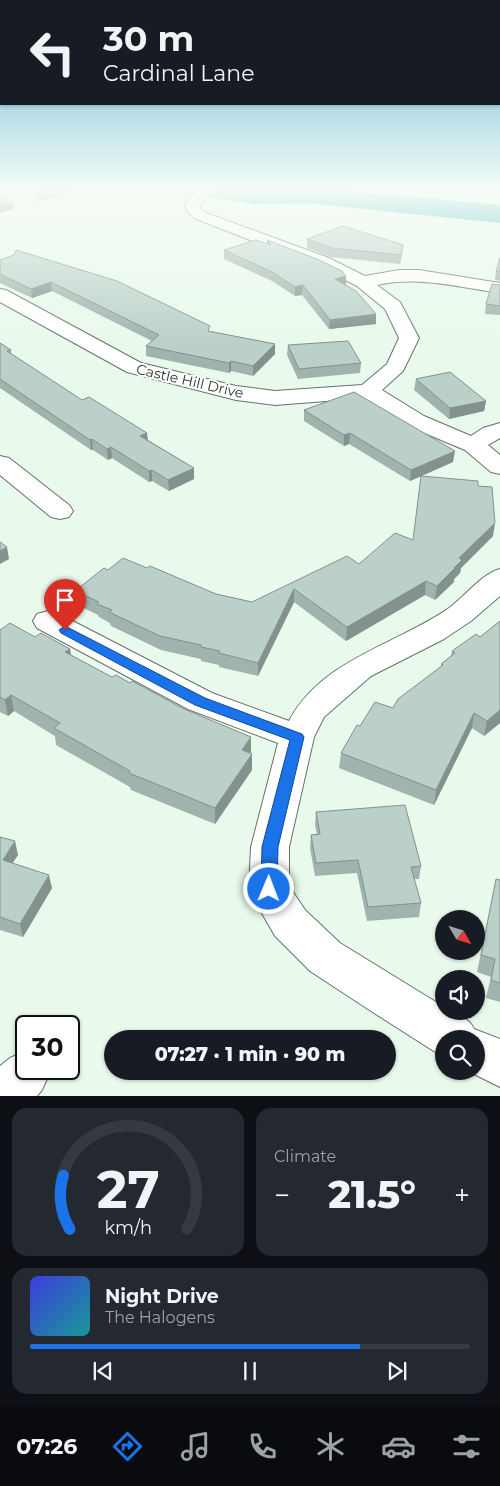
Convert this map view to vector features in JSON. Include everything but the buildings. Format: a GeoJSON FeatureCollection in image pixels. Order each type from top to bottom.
{"type":"FeatureCollection","features":[{"type":"Feature","properties":{"kind":"street"},"geometry":{"type":"LineString","coordinates":[[268,241],[323,262],[363,282],[393,306],[409,338],[396,367],[368,391],[416,421],[473,445],[500,468]]}},
{"type":"Feature","properties":{"kind":"street"},"geometry":{"type":"LineString","coordinates":[[363,282],[399,274],[419,275],[500,288]]}},
{"type":"Feature","properties":{"kind":"street","name":"Castle Hill Drive"},"geometry":{"type":"LineString","coordinates":[[0,294],[134,368],[236,393],[275,398],[368,391]]}},
{"type":"Feature","properties":{"kind":"street"},"geometry":{"type":"LineString","coordinates":[[473,445],[491,433],[500,430]]}},
{"type":"Feature","properties":{"kind":"street"},"geometry":{"type":"LineString","coordinates":[[0,463],[60,511]]}},
{"type":"Feature","properties":{"kind":"street"},"geometry":{"type":"LineString","coordinates":[[441,1030],[325,957],[290,924],[269,889],[270,847],[297,737],[311,710],[360,668],[433,632],[460,614],[489,590],[500,578]]}},
{"type":"Feature","properties":{"kind":"street"},"geometry":{"type":"LineString","coordinates":[[48,621],[200,702],[297,737]]}},
{"type":"Feature","properties":{"kind":"street"},"geometry":{"type":"LineString","coordinates":[[485,1056],[500,1064]]}},
{"type":"Feature","properties":{"kind":"route"},"geometry":{"type":"LineString","coordinates":[[65,630],[117,656],[200,702],[297,737],[270,847],[269,889]]}}]}
